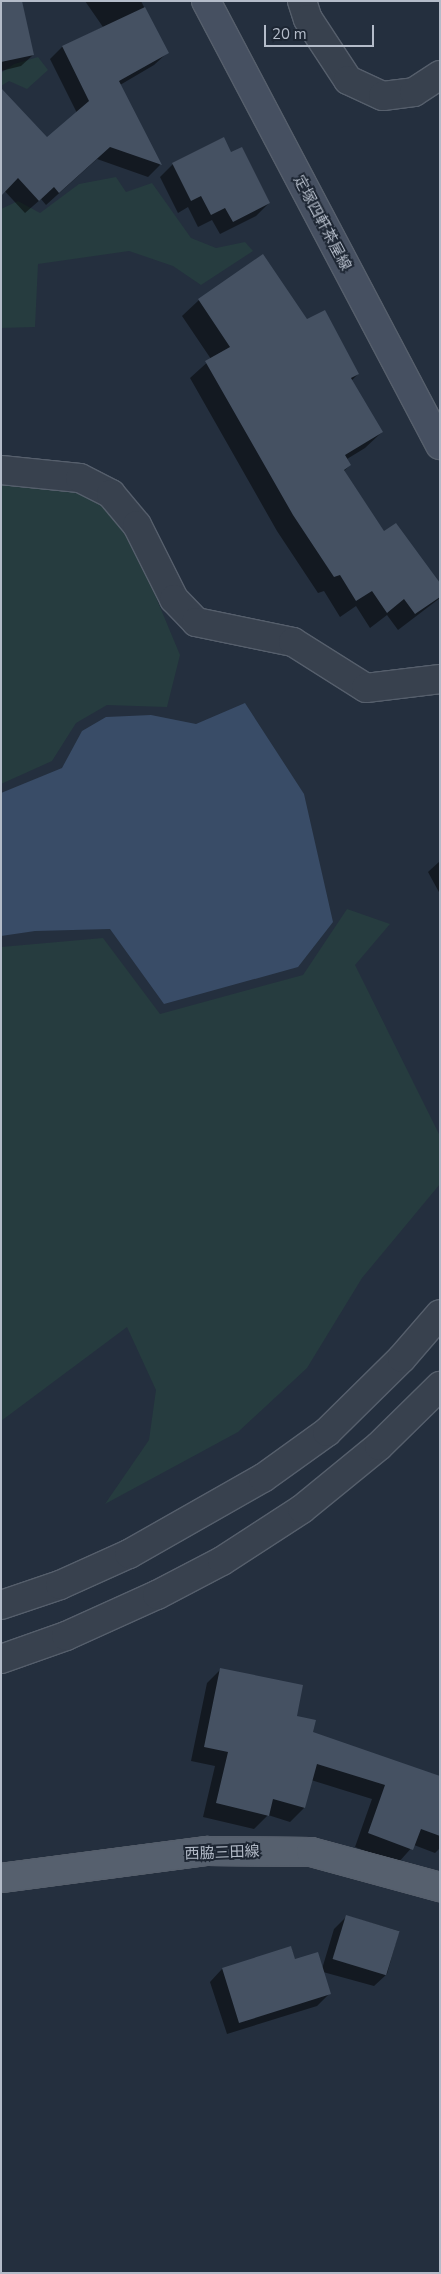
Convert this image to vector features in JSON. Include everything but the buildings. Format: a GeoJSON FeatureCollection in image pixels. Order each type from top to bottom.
{"type":"FeatureCollection","features":[{"type":"Feature","properties":{"kind":"main road","name":"定塚四軒茶屋線"},"geometry":{"type":"LineString","coordinates":[[206,1],[440,445]]}},
{"type":"Feature","properties":{"kind":"main road","name":"西脇三田線"},"geometry":{"type":"LineString","coordinates":[[1,1878],[207,1851],[311,1852],[440,1887]]}},
{"type":"Feature","properties":{"kind":"street"},"geometry":{"type":"LineString","coordinates":[[302,1],[308,19],[348,80],[383,96],[414,92],[440,75]]}},
{"type":"Feature","properties":{"kind":"street"},"geometry":{"type":"LineString","coordinates":[[1,470],[80,478],[111,494],[137,524],[174,599],[196,622],[293,642],[366,688],[440,679]]}},
{"type":"Feature","properties":{"kind":"street"},"geometry":{"type":"LineString","coordinates":[[1,1605],[60,1585],[129,1554],[263,1478],[327,1432],[402,1358],[440,1314]]}},
{"type":"Feature","properties":{"kind":"street"},"geometry":{"type":"LineString","coordinates":[[1,1659],[66,1636],[157,1595],[222,1561],[302,1509],[379,1446],[440,1386]]}},
{"type":"Feature","properties":{"kind":"green space"},"geometry":{"type":"Polygon","coordinates":[[[38,57],[48,70],[27,89],[9,81],[1,86],[1,73],[14,64],[38,57]]]}},
{"type":"Feature","properties":{"kind":"green space"},"geometry":{"type":"Polygon","coordinates":[[[116,177],[126,192],[152,183],[191,238],[216,248],[245,242],[253,251],[201,285],[173,266],[129,251],[38,264],[35,327],[1,328],[1,209],[18,201],[40,213],[79,184],[116,177]]]}},
{"type":"Feature","properties":{"kind":"green space"},"geometry":{"type":"Polygon","coordinates":[[[1,477],[58,479],[95,497],[130,535],[180,655],[167,707],[107,705],[76,723],[52,761],[1,784],[1,477]]]}},
{"type":"Feature","properties":{"kind":"green space"},"geometry":{"type":"Polygon","coordinates":[[[347,909],[390,924],[355,965],[440,1136],[440,1184],[362,1278],[307,1368],[238,1432],[105,1504],[149,1440],[156,1390],[127,1327],[1,1421],[1,947],[103,938],[160,1014],[303,975],[347,909]]]}},
{"type":"Feature","properties":{"kind":"water"},"geometry":{"type":"Polygon","coordinates":[[[245,703],[304,794],[333,922],[298,967],[164,1004],[110,929],[35,931],[1,936],[1,793],[62,768],[82,731],[106,717],[151,715],[196,724],[245,703]]]}}]}
